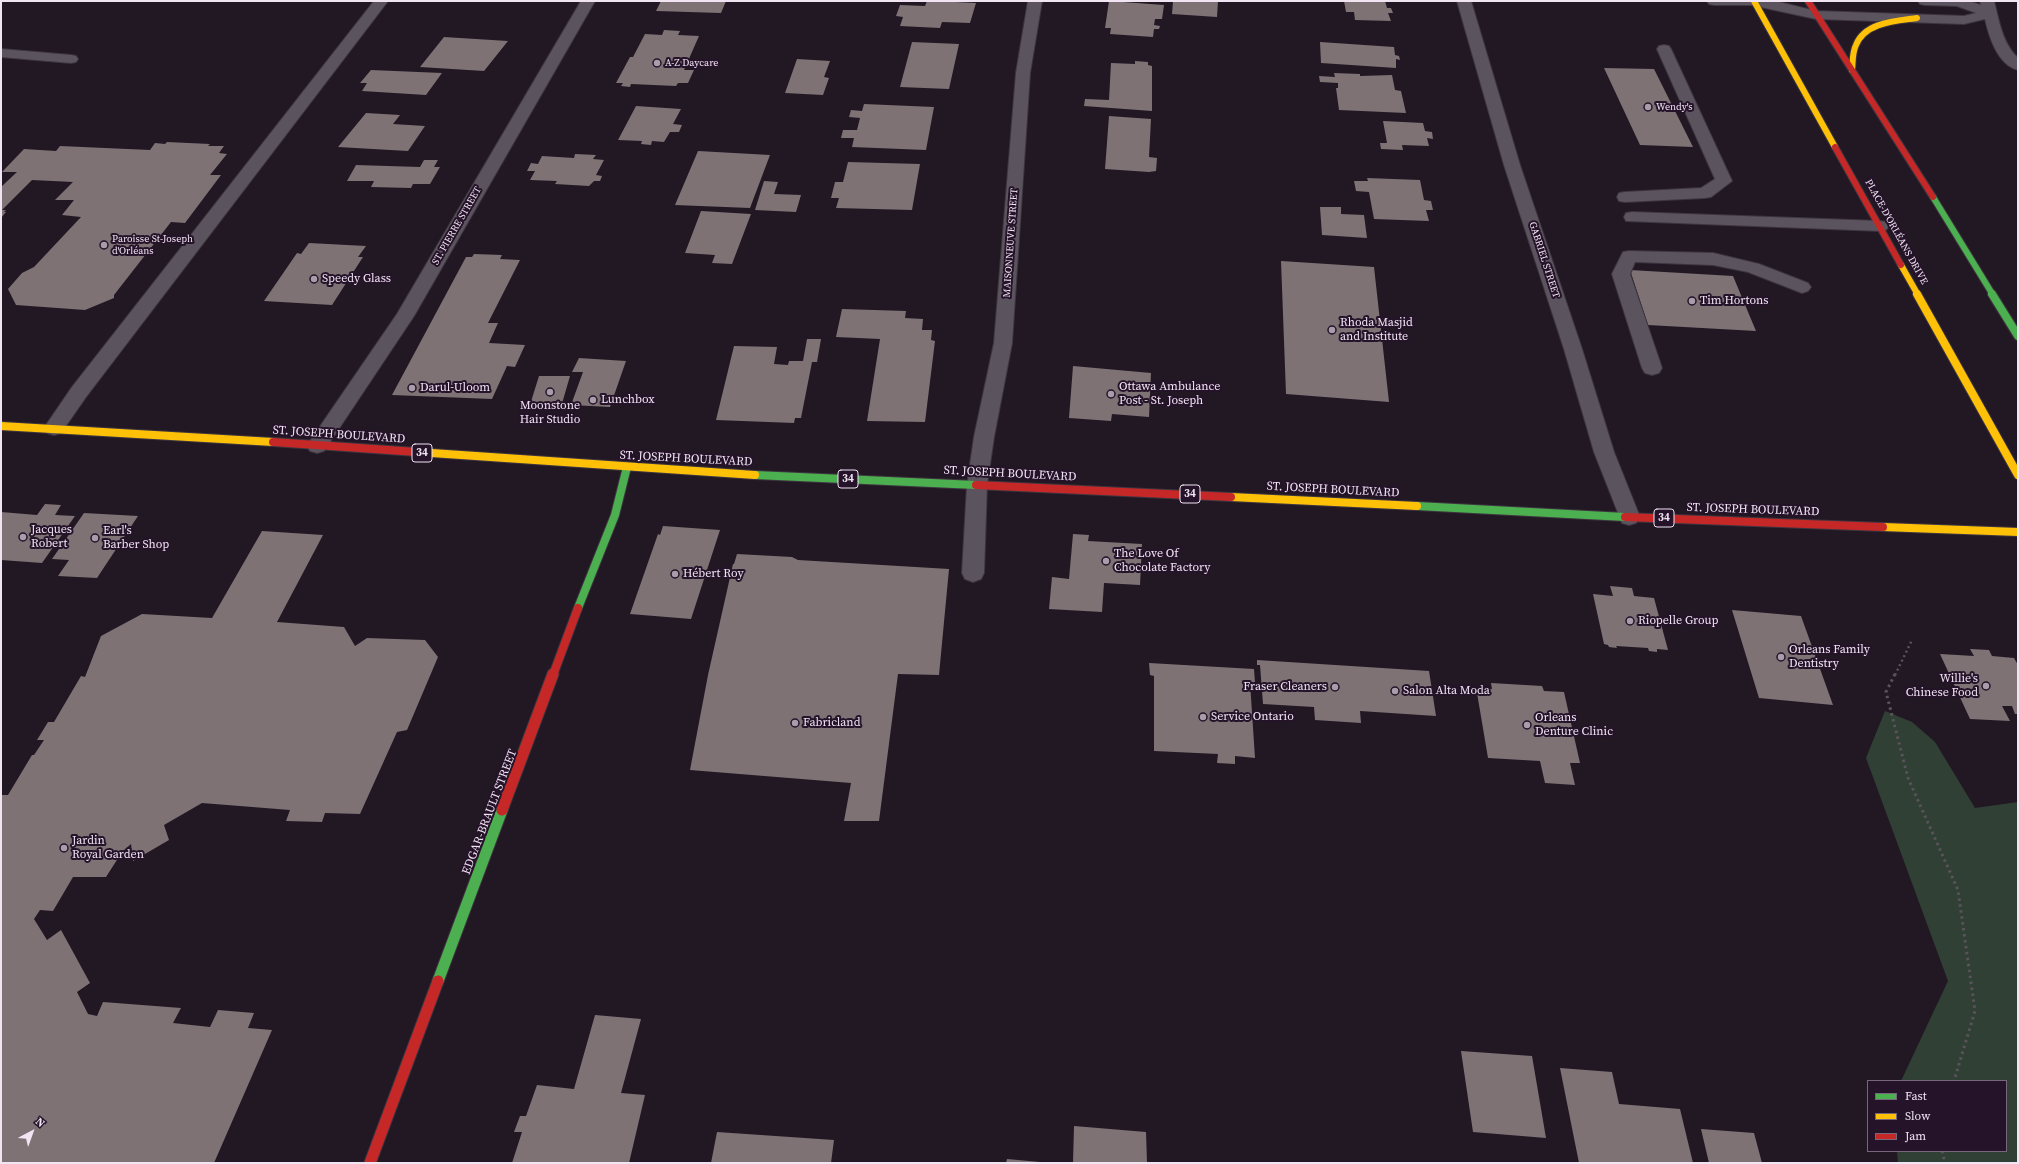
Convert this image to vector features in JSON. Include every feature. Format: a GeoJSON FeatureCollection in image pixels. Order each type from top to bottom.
{"type":"FeatureCollection","features":[{"type":"Feature","properties":{"kind":"main road","name":"PLACE-D'ORLÉANS DRIVE"},"geometry":{"type":"LineString","coordinates":[[1759,1],[1880,226],[2018,475]]}},
{"type":"Feature","properties":{"kind":"main road"},"geometry":{"type":"LineString","coordinates":[[1808,1],[1906,152],[2018,336]]}},
{"type":"Feature","properties":{"kind":"main road"},"geometry":{"type":"LineString","coordinates":[[1852,70],[1854,50],[1859,40],[1866,32],[1891,22],[1917,18]]}},
{"type":"Feature","properties":{"kind":"main road","name":"ST. JOSEPH BOULEVARD"},"geometry":{"type":"LineString","coordinates":[[1,426],[54,428],[628,468],[1629,517],[2018,532]]}},
{"type":"Feature","properties":{"kind":"main road","name":"EDGAR-BRAULT STREET"},"geometry":{"type":"LineString","coordinates":[[370,1163],[588,581],[615,515],[628,468]]}},
{"type":"Feature","properties":{"kind":"street"},"geometry":{"type":"LineString","coordinates":[[54,428],[79,392],[381,1]]}},
{"type":"Feature","properties":{"kind":"street","name":"ST. PIERRE STREET"},"geometry":{"type":"LineString","coordinates":[[317,446],[405,316],[588,1]]}},
{"type":"Feature","properties":{"kind":"street","name":"MAISONNEUVE STREET"},"geometry":{"type":"LineString","coordinates":[[973,573],[977,485],[984,437],[1003,343],[1023,73],[1036,1]]}},
{"type":"Feature","properties":{"kind":"street","name":"GABRIEL STREET"},"geometry":{"type":"LineString","coordinates":[[1464,1],[1512,165],[1573,349],[1604,452],[1629,517]]}},
{"type":"Feature","properties":{"kind":"street"},"geometry":{"type":"LineString","coordinates":[[1714,1],[1759,1],[1816,15],[1964,20],[1989,7]]}},
{"type":"Feature","properties":{"kind":"street"},"geometry":{"type":"LineString","coordinates":[[1925,1],[1958,2],[1989,7]]}},
{"type":"Feature","properties":{"kind":"street"},"geometry":{"type":"LineString","coordinates":[[1989,7],[2002,51],[2018,66]]}},
{"type":"Feature","properties":{"kind":"street"},"geometry":{"type":"LineString","coordinates":[[1625,197],[1705,193],[1724,181],[1664,49]]}},
{"type":"Feature","properties":{"kind":"street"},"geometry":{"type":"LineString","coordinates":[[1,53],[72,59]]}},
{"type":"Feature","properties":{"kind":"street"},"geometry":{"type":"LineString","coordinates":[[1632,217],[1880,226]]}},
{"type":"Feature","properties":{"kind":"street"},"geometry":{"type":"LineString","coordinates":[[1652,368],[1621,274],[1629,256],[1713,259],[1753,268],[1802,287]]}},
{"type":"Feature","properties":{"kind":"path"},"geometry":{"type":"LineString","coordinates":[[1912,640],[1886,692],[1908,778],[1958,890],[1975,1011],[1954,1080]]}},
{"type":"Feature","properties":{"kind":"path"},"geometry":{"type":"LineString","coordinates":[[1942,1152],[1945,1163]]}},
{"type":"Feature","properties":{"kind":"green space"},"geometry":{"type":"Polygon","coordinates":[[[1885,711],[1912,722],[1935,742],[1975,808],[2018,802],[2018,1163],[1898,1163],[1897,1152],[2007,1152],[2007,1080],[1901,1080],[1948,981],[1866,758],[1885,711]]]}},
{"type":"Feature","properties":{"kind":"building"},"geometry":{"type":"Polygon","coordinates":[[[661,1],[726,1],[721,13],[656,11],[661,1]]]}},
{"type":"Feature","properties":{"kind":"building"},"geometry":{"type":"Polygon","coordinates":[[[927,1],[976,3],[970,23],[942,22],[940,28],[900,26],[903,17],[896,16],[900,5],[925,6],[927,1]]]}},
{"type":"Feature","properties":{"kind":"building"},"geometry":{"type":"Polygon","coordinates":[[[1109,1],[1164,5],[1162,19],[1155,19],[1154,25],[1160,26],[1159,29],[1154,29],[1153,37],[1110,34],[1111,28],[1105,28],[1109,1]]]}},
{"type":"Feature","properties":{"kind":"building"},"geometry":{"type":"Polygon","coordinates":[[[1173,1],[1218,1],[1217,17],[1172,14],[1173,1]]]}},
{"type":"Feature","properties":{"kind":"building"},"geometry":{"type":"Polygon","coordinates":[[[1344,1],[1385,1],[1387,8],[1391,8],[1393,13],[1388,13],[1391,21],[1355,20],[1354,12],[1346,12],[1344,1]]]}},
{"type":"Feature","properties":{"kind":"building","name":"A-Z Daycare"},"geometry":{"type":"Polygon","coordinates":[[[664,30],[680,31],[678,35],[699,36],[684,70],[694,70],[688,83],[678,83],[676,86],[631,84],[630,87],[621,86],[623,83],[616,83],[630,57],[633,57],[645,34],[662,35],[664,30]]]}},
{"type":"Feature","properties":{"kind":"building"},"geometry":{"type":"Polygon","coordinates":[[[444,37],[508,41],[484,71],[420,67],[444,37]]]}},
{"type":"Feature","properties":{"kind":"building"},"geometry":{"type":"Polygon","coordinates":[[[912,42],[959,44],[949,89],[900,87],[912,42]]]}},
{"type":"Feature","properties":{"kind":"building"},"geometry":{"type":"Polygon","coordinates":[[[1320,42],[1394,47],[1395,55],[1399,56],[1400,60],[1396,59],[1396,68],[1321,63],[1320,42]]]}},
{"type":"Feature","properties":{"kind":"building"},"geometry":{"type":"Polygon","coordinates":[[[797,59],[830,61],[824,77],[829,78],[823,95],[785,93],[797,59]]]}},
{"type":"Feature","properties":{"kind":"building"},"geometry":{"type":"Polygon","coordinates":[[[1135,61],[1148,62],[1148,65],[1152,66],[1152,111],[1084,106],[1085,99],[1109,100],[1111,63],[1135,64],[1135,61]]]}},
{"type":"Feature","properties":{"kind":"building","name":"Wendy's"},"geometry":{"type":"Polygon","coordinates":[[[1604,68],[1654,69],[1693,147],[1640,145],[1604,68]]]}},
{"type":"Feature","properties":{"kind":"building"},"geometry":{"type":"Polygon","coordinates":[[[371,70],[442,73],[426,95],[362,91],[367,83],[360,83],[371,70]]]}},
{"type":"Feature","properties":{"kind":"building"},"geometry":{"type":"Polygon","coordinates":[[[1334,73],[1360,74],[1360,76],[1392,75],[1395,90],[1401,91],[1406,113],[1339,110],[1336,88],[1338,88],[1338,83],[1320,82],[1319,76],[1335,77],[1334,73]]]}},
{"type":"Feature","properties":{"kind":"building"},"geometry":{"type":"Polygon","coordinates":[[[864,104],[934,107],[926,150],[852,147],[854,138],[841,138],[843,130],[857,130],[860,118],[849,117],[851,110],[862,111],[864,104]]]}},
{"type":"Feature","properties":{"kind":"building"},"geometry":{"type":"Polygon","coordinates":[[[636,106],[681,109],[673,124],[682,125],[679,132],[670,132],[664,142],[652,141],[651,145],[641,144],[642,141],[618,140],[636,106]]]}},
{"type":"Feature","properties":{"kind":"building"},"geometry":{"type":"Polygon","coordinates":[[[366,113],[400,115],[393,124],[425,126],[408,151],[338,147],[366,113]]]}},
{"type":"Feature","properties":{"kind":"building"},"geometry":{"type":"Polygon","coordinates":[[[1109,116],[1151,119],[1149,157],[1157,158],[1156,171],[1149,172],[1105,169],[1109,116]]]}},
{"type":"Feature","properties":{"kind":"building"},"geometry":{"type":"Polygon","coordinates":[[[1383,121],[1423,123],[1425,131],[1432,132],[1433,139],[1427,138],[1429,146],[1402,145],[1403,150],[1381,149],[1380,143],[1387,143],[1383,121]]]}},
{"type":"Feature","properties":{"kind":"building","name":"Paroisse St-Joseph d'Orléans"},"geometry":{"type":"Polygon","coordinates":[[[167,142],[224,146],[219,153],[227,154],[210,175],[221,175],[185,223],[171,222],[114,295],[114,298],[85,310],[16,305],[8,289],[22,273],[34,267],[81,217],[62,215],[74,200],[55,200],[73,182],[32,180],[2,210],[6,210],[4,212],[6,212],[1,218],[1,187],[17,172],[2,172],[24,149],[56,151],[60,146],[150,150],[155,143],[165,144],[167,142]]]}},
{"type":"Feature","properties":{"kind":"building"},"geometry":{"type":"Polygon","coordinates":[[[698,151],[770,155],[750,208],[675,205],[698,151]]]}},
{"type":"Feature","properties":{"kind":"building"},"geometry":{"type":"Polygon","coordinates":[[[575,154],[596,155],[593,159],[604,160],[596,175],[602,176],[600,181],[594,181],[589,186],[555,184],[557,181],[530,180],[535,171],[527,171],[531,163],[538,164],[542,156],[574,158],[575,154]]]}},
{"type":"Feature","properties":{"kind":"building"},"geometry":{"type":"Polygon","coordinates":[[[424,160],[438,160],[434,167],[440,167],[430,184],[413,184],[411,188],[371,187],[374,181],[347,181],[356,165],[420,167],[424,160]]]}},
{"type":"Feature","properties":{"kind":"building"},"geometry":{"type":"Polygon","coordinates":[[[848,162],[920,164],[912,210],[836,208],[839,198],[831,198],[835,182],[843,182],[848,162]]]}},
{"type":"Feature","properties":{"kind":"building"},"geometry":{"type":"Polygon","coordinates":[[[1367,178],[1420,180],[1424,200],[1431,201],[1433,210],[1426,210],[1429,221],[1374,219],[1369,192],[1356,191],[1354,181],[1368,181],[1367,178]]]}},
{"type":"Feature","properties":{"kind":"building"},"geometry":{"type":"Polygon","coordinates":[[[764,181],[778,182],[774,194],[801,195],[796,212],[755,210],[764,181]]]}},
{"type":"Feature","properties":{"kind":"building"},"geometry":{"type":"Polygon","coordinates":[[[1320,207],[1341,207],[1341,214],[1364,215],[1367,238],[1322,235],[1320,207]]]}},
{"type":"Feature","properties":{"kind":"building"},"geometry":{"type":"Polygon","coordinates":[[[701,211],[751,214],[732,264],[712,263],[715,255],[685,253],[701,211]]]}},
{"type":"Feature","properties":{"kind":"building","name":"Speedy Glass"},"geometry":{"type":"Polygon","coordinates":[[[309,243],[366,246],[358,257],[363,257],[332,305],[264,301],[297,253],[301,254],[309,243]]]}},
{"type":"Feature","properties":{"kind":"building"},"geometry":{"type":"Polygon","coordinates":[[[474,254],[502,255],[500,259],[520,260],[488,323],[498,323],[489,343],[525,345],[515,367],[507,366],[492,399],[392,395],[466,257],[472,257],[474,254]]]}},
{"type":"Feature","properties":{"kind":"building","name":"Rhoda Masjid and Institute"},"geometry":{"type":"Polygon","coordinates":[[[1281,261],[1374,267],[1389,402],[1286,394],[1281,261]]]}},
{"type":"Feature","properties":{"kind":"building","name":"Tim Hortons"},"geometry":{"type":"Polygon","coordinates":[[[1630,270],[1733,276],[1756,331],[1648,325],[1630,270]]]}},
{"type":"Feature","properties":{"kind":"building"},"geometry":{"type":"Polygon","coordinates":[[[842,309],[906,311],[905,318],[923,319],[922,330],[932,330],[931,340],[935,341],[925,422],[867,421],[880,339],[836,337],[842,309]]]}},
{"type":"Feature","properties":{"kind":"building"},"geometry":{"type":"Polygon","coordinates":[[[807,339],[821,339],[817,362],[812,362],[801,418],[795,418],[794,423],[716,420],[734,346],[777,347],[774,364],[788,365],[789,361],[803,361],[807,339]]]}},
{"type":"Feature","properties":{"kind":"building"},"geometry":{"type":"Polygon","coordinates":[[[579,358],[626,361],[610,407],[571,405],[583,372],[572,372],[579,358]]]}},
{"type":"Feature","properties":{"kind":"building","name":"Ottawa Ambulance Post - St. Joseph"},"geometry":{"type":"Polygon","coordinates":[[[1073,366],[1151,373],[1149,417],[1112,414],[1111,421],[1069,418],[1073,366]]]}},
{"type":"Feature","properties":{"kind":"building","name":"Moonstone Hair Studio"},"geometry":{"type":"Polygon","coordinates":[[[539,376],[570,376],[561,407],[529,408],[539,376]]]}},
{"type":"Feature","properties":{"kind":"building"},"geometry":{"type":"Polygon","coordinates":[[[45,504],[61,505],[55,515],[75,516],[42,563],[1,560],[1,512],[37,515],[45,504]]]}},
{"type":"Feature","properties":{"kind":"building","name":"Earl's Barber Shop"},"geometry":{"type":"Polygon","coordinates":[[[84,513],[138,516],[97,578],[58,576],[69,560],[52,559],[84,513]]]}},
{"type":"Feature","properties":{"kind":"building","name":"Hébert Roy"},"geometry":{"type":"Polygon","coordinates":[[[663,526],[720,530],[691,619],[630,614],[658,534],[660,535],[663,526]]]}},
{"type":"Feature","properties":{"kind":"building","name":"Jardin Royal Garden"},"geometry":{"type":"Polygon","coordinates":[[[262,531],[323,535],[277,622],[344,627],[355,646],[367,638],[425,640],[438,657],[407,730],[397,732],[360,814],[325,813],[322,822],[286,821],[290,810],[202,803],[164,825],[169,840],[133,861],[131,844],[122,852],[106,877],[73,877],[53,911],[40,910],[34,919],[47,940],[61,930],[90,983],[77,992],[88,1014],[97,1016],[103,1002],[181,1008],[173,1023],[210,1027],[218,1010],[254,1013],[248,1028],[272,1030],[214,1163],[1,1163],[1,795],[8,795],[32,755],[34,755],[44,740],[37,740],[48,722],[54,722],[81,676],[85,677],[101,636],[142,614],[212,618],[262,531]]]}},
{"type":"Feature","properties":{"kind":"building","name":"The Love Of Chocolate Factory"},"geometry":{"type":"Polygon","coordinates":[[[1073,534],[1089,535],[1088,541],[1142,544],[1140,585],[1104,583],[1102,612],[1049,609],[1052,577],[1069,579],[1073,534]]]}},
{"type":"Feature","properties":{"kind":"building","name":"Fabricland"},"geometry":{"type":"Polygon","coordinates":[[[737,554],[792,557],[798,560],[949,569],[939,675],[898,674],[879,821],[844,821],[851,783],[690,770],[708,675],[733,564],[737,554]]]}},
{"type":"Feature","properties":{"kind":"building","name":"Riopelle Group"},"geometry":{"type":"Polygon","coordinates":[[[1610,586],[1632,588],[1634,596],[1654,598],[1668,650],[1657,649],[1657,652],[1649,651],[1648,648],[1616,646],[1617,648],[1609,647],[1608,645],[1604,644],[1593,594],[1613,596],[1610,586]]]}},
{"type":"Feature","properties":{"kind":"building","name":"Orleans Family Dentistry"},"geometry":{"type":"Polygon","coordinates":[[[1732,610],[1801,616],[1833,705],[1759,698],[1732,610]]]}},
{"type":"Feature","properties":{"kind":"building","name":"Willie's Chinese Food"},"geometry":{"type":"Polygon","coordinates":[[[1970,649],[1989,650],[1992,656],[2014,658],[2018,665],[2018,714],[2015,714],[2012,706],[2002,706],[2010,721],[1970,719],[1940,654],[1974,656],[1970,649]]]}},
{"type":"Feature","properties":{"kind":"building"},"geometry":{"type":"Polygon","coordinates":[[[1257,660],[1429,671],[1436,716],[1360,711],[1361,723],[1315,720],[1314,707],[1263,704],[1260,665],[1257,665],[1257,660]]]}},
{"type":"Feature","properties":{"kind":"building","name":"Service Ontario"},"geometry":{"type":"Polygon","coordinates":[[[1149,663],[1254,669],[1255,683],[1250,682],[1255,758],[1235,756],[1235,764],[1217,763],[1218,754],[1154,751],[1154,676],[1150,675],[1149,663]]]}},
{"type":"Feature","properties":{"kind":"building","name":"Orleans Denture Clinic"},"geometry":{"type":"Polygon","coordinates":[[[1491,683],[1542,686],[1544,691],[1564,692],[1580,763],[1570,763],[1575,785],[1545,783],[1540,761],[1488,758],[1476,687],[1492,689],[1491,683]]]}},
{"type":"Feature","properties":{"kind":"building"},"geometry":{"type":"Polygon","coordinates":[[[595,1015],[641,1019],[621,1093],[645,1095],[629,1163],[512,1163],[522,1132],[514,1132],[520,1116],[526,1116],[537,1085],[574,1089],[595,1015]]]}},
{"type":"Feature","properties":{"kind":"building"},"geometry":{"type":"Polygon","coordinates":[[[1461,1051],[1532,1056],[1546,1138],[1473,1132],[1461,1051]]]}},
{"type":"Feature","properties":{"kind":"building"},"geometry":{"type":"Polygon","coordinates":[[[1560,1068],[1612,1072],[1619,1104],[1680,1109],[1693,1163],[1579,1163],[1560,1068]]]}},
{"type":"Feature","properties":{"kind":"building"},"geometry":{"type":"Polygon","coordinates":[[[1074,1126],[1146,1132],[1147,1163],[1073,1163],[1074,1126]]]}},
{"type":"Feature","properties":{"kind":"building"},"geometry":{"type":"Polygon","coordinates":[[[1701,1129],[1754,1133],[1762,1163],[1709,1163],[1701,1129]]]}},
{"type":"Feature","properties":{"kind":"building"},"geometry":{"type":"Polygon","coordinates":[[[717,1132],[834,1140],[831,1163],[711,1163],[717,1132]]]}},
{"type":"Feature","properties":{"kind":"building"},"geometry":{"type":"Polygon","coordinates":[[[1007,1159],[1040,1162],[1040,1163],[1006,1163],[1007,1159]]]}},
{"type":"Feature","properties":{"kind":"traffic: fast"},"geometry":{"type":"LineString","coordinates":[[1933,197],[2018,336]]}},
{"type":"Feature","properties":{"kind":"traffic: fast"},"geometry":{"type":"LineString","coordinates":[[578,608],[615,515],[627,467]]}},
{"type":"Feature","properties":{"kind":"traffic: fast"},"geometry":{"type":"LineString","coordinates":[[755,475],[976,485]]}},
{"type":"Feature","properties":{"kind":"traffic: fast"},"geometry":{"type":"LineString","coordinates":[[1417,506],[1625,517]]}},
{"type":"Feature","properties":{"kind":"traffic: fast"},"geometry":{"type":"LineString","coordinates":[[438,981],[502,810]]}},
{"type":"Feature","properties":{"kind":"traffic: slow"},"geometry":{"type":"LineString","coordinates":[[1754,1],[1835,147]]}},
{"type":"Feature","properties":{"kind":"traffic: slow"},"geometry":{"type":"LineString","coordinates":[[1852,70],[1855,45],[1862,35],[1868,30],[1876,26],[1892,22],[1917,18]]}},
{"type":"Feature","properties":{"kind":"traffic: slow"},"geometry":{"type":"LineString","coordinates":[[1901,265],[2018,475]]}},
{"type":"Feature","properties":{"kind":"traffic: slow"},"geometry":{"type":"LineString","coordinates":[[1,426],[144,433],[273,442]]}},
{"type":"Feature","properties":{"kind":"traffic: slow"},"geometry":{"type":"LineString","coordinates":[[417,452],[755,475]]}},
{"type":"Feature","properties":{"kind":"traffic: slow"},"geometry":{"type":"LineString","coordinates":[[1231,497],[1417,506]]}},
{"type":"Feature","properties":{"kind":"traffic: slow"},"geometry":{"type":"LineString","coordinates":[[1883,527],[2018,532]]}},
{"type":"Feature","properties":{"kind":"traffic: jam"},"geometry":{"type":"LineString","coordinates":[[1808,1],[1933,197]]}},
{"type":"Feature","properties":{"kind":"traffic: jam"},"geometry":{"type":"LineString","coordinates":[[1835,147],[1901,265]]}},
{"type":"Feature","properties":{"kind":"traffic: jam"},"geometry":{"type":"LineString","coordinates":[[273,442],[417,452]]}},
{"type":"Feature","properties":{"kind":"traffic: jam"},"geometry":{"type":"LineString","coordinates":[[976,485],[1231,497]]}},
{"type":"Feature","properties":{"kind":"traffic: jam"},"geometry":{"type":"LineString","coordinates":[[1625,517],[1883,527]]}},
{"type":"Feature","properties":{"kind":"traffic: jam"},"geometry":{"type":"LineString","coordinates":[[502,810],[578,608]]}},
{"type":"Feature","properties":{"kind":"traffic: jam"},"geometry":{"type":"LineString","coordinates":[[370,1163],[438,981]]}},
{"type":"Feature","properties":{"kind":"place","name":"A-Z Daycare"},"geometry":{"type":"Point","coordinates":[657,63]}},
{"type":"Feature","properties":{"kind":"place","name":"Wendy's"},"geometry":{"type":"Point","coordinates":[1648,107]}},
{"type":"Feature","properties":{"kind":"place","name":"Paroisse St-Joseph d'Orléans"},"geometry":{"type":"Point","coordinates":[104,245]}},
{"type":"Feature","properties":{"kind":"place","name":"Speedy Glass"},"geometry":{"type":"Point","coordinates":[314,279]}},
{"type":"Feature","properties":{"kind":"place","name":"Tim Hortons"},"geometry":{"type":"Point","coordinates":[1692,301]}},
{"type":"Feature","properties":{"kind":"place","name":"Rhoda Masjid and Institute"},"geometry":{"type":"Point","coordinates":[1332,330]}},
{"type":"Feature","properties":{"kind":"place","name":"Darul-Uloom"},"geometry":{"type":"Point","coordinates":[412,388]}},
{"type":"Feature","properties":{"kind":"place","name":"Moonstone Hair Studio"},"geometry":{"type":"Point","coordinates":[550,392]}},
{"type":"Feature","properties":{"kind":"place","name":"Ottawa Ambulance Post - St. Joseph"},"geometry":{"type":"Point","coordinates":[1111,394]}},
{"type":"Feature","properties":{"kind":"place","name":"Lunchbox"},"geometry":{"type":"Point","coordinates":[593,400]}},
{"type":"Feature","properties":{"kind":"place","name":"Jacques Robert"},"geometry":{"type":"Point","coordinates":[23,537]}},
{"type":"Feature","properties":{"kind":"place","name":"Earl's Barber Shop"},"geometry":{"type":"Point","coordinates":[95,538]}},
{"type":"Feature","properties":{"kind":"place","name":"The Love Of Chocolate Factory"},"geometry":{"type":"Point","coordinates":[1106,561]}},
{"type":"Feature","properties":{"kind":"place","name":"Hébert Roy"},"geometry":{"type":"Point","coordinates":[675,574]}},
{"type":"Feature","properties":{"kind":"place","name":"Riopelle Group"},"geometry":{"type":"Point","coordinates":[1630,621]}},
{"type":"Feature","properties":{"kind":"place","name":"Orleans Family Dentistry"},"geometry":{"type":"Point","coordinates":[1781,657]}},
{"type":"Feature","properties":{"kind":"place","name":"Willie's Chinese Food"},"geometry":{"type":"Point","coordinates":[1986,686]}},
{"type":"Feature","properties":{"kind":"place","name":"Fraser Cleaners"},"geometry":{"type":"Point","coordinates":[1335,687]}},
{"type":"Feature","properties":{"kind":"place","name":"Salon Alta Moda"},"geometry":{"type":"Point","coordinates":[1395,691]}},
{"type":"Feature","properties":{"kind":"place","name":"Service Ontario"},"geometry":{"type":"Point","coordinates":[1203,717]}},
{"type":"Feature","properties":{"kind":"place","name":"Fabricland"},"geometry":{"type":"Point","coordinates":[795,723]}},
{"type":"Feature","properties":{"kind":"place","name":"Orleans Denture Clinic"},"geometry":{"type":"Point","coordinates":[1527,725]}},
{"type":"Feature","properties":{"kind":"place","name":"Jardin Royal Garden"},"geometry":{"type":"Point","coordinates":[64,848]}}]}
